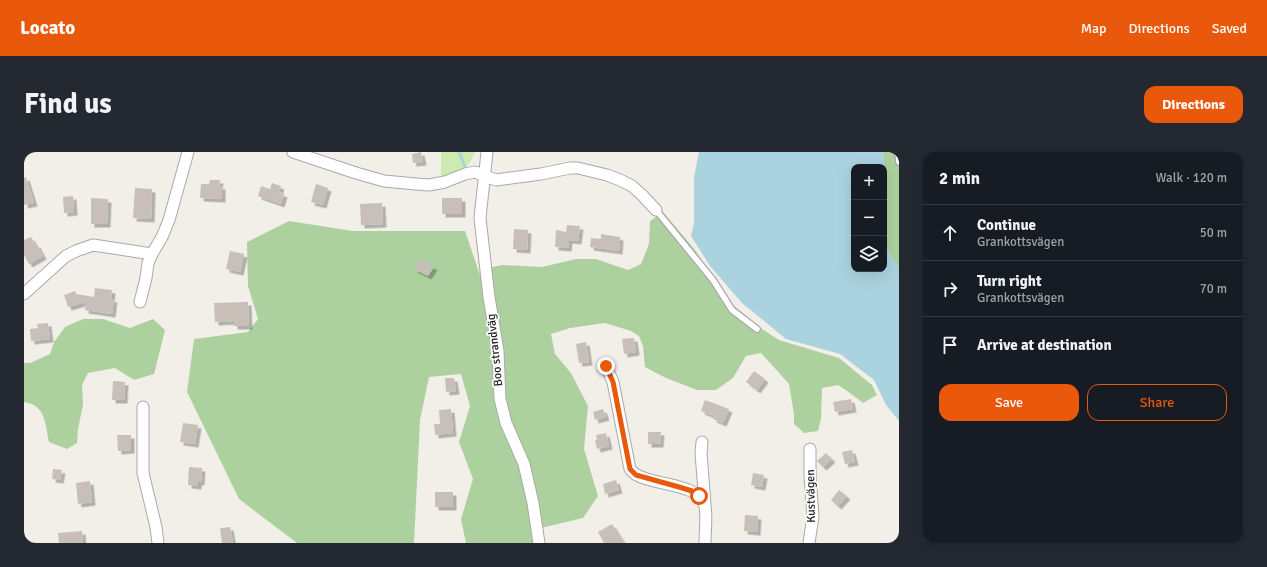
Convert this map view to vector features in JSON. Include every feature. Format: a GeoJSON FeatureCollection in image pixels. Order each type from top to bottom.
{"type":"FeatureCollection","features":[{"type":"Feature","properties":{"kind":"street"},"geometry":{"type":"LineString","coordinates":[[140,302],[148,263],[169,220],[188,152]]}},
{"type":"Feature","properties":{"kind":"street"},"geometry":{"type":"LineString","coordinates":[[293,152],[384,181],[429,185],[445,182],[465,174],[475,172],[496,180],[578,168],[607,175],[632,186],[656,210]]}},
{"type":"Feature","properties":{"kind":"street","name":"Boo strandväg"},"geometry":{"type":"LineString","coordinates":[[487,152],[480,218],[488,290],[498,352],[500,399],[506,423],[524,464],[533,503],[539,543]]}},
{"type":"Feature","properties":{"kind":"street"},"geometry":{"type":"LineString","coordinates":[[24,294],[66,256],[93,245],[152,254]]}},
{"type":"Feature","properties":{"kind":"street"},"geometry":{"type":"LineString","coordinates":[[606,366],[613,382],[630,469],[636,475],[692,491],[699,496],[705,505]]}},
{"type":"Feature","properties":{"kind":"street"},"geometry":{"type":"LineString","coordinates":[[143,407],[143,473],[156,527],[158,543]]}},
{"type":"Feature","properties":{"kind":"street"},"geometry":{"type":"LineString","coordinates":[[702,442],[701,453],[705,505],[705,543]]}},
{"type":"Feature","properties":{"kind":"street","name":"Kustvägen"},"geometry":{"type":"LineString","coordinates":[[809,543],[813,516],[810,476],[810,449]]}},
{"type":"Feature","properties":{"kind":"lane"},"geometry":{"type":"LineString","coordinates":[[898,152],[899,162]]}},
{"type":"Feature","properties":{"kind":"lane"},"geometry":{"type":"LineString","coordinates":[[656,210],[713,280],[732,310],[757,329]]}},
{"type":"Feature","properties":{"kind":"green space"},"geometry":{"type":"Polygon","coordinates":[[[441,152],[475,152],[469,164],[462,170],[441,177],[441,152]]]}},
{"type":"Feature","properties":{"kind":"green space"},"geometry":{"type":"Polygon","coordinates":[[[883,152],[899,152],[899,268],[887,249],[887,164],[884,164],[883,152]]]}},
{"type":"Feature","properties":{"kind":"green space"},"geometry":{"type":"Polygon","coordinates":[[[663,212],[695,250],[731,303],[756,325],[779,340],[839,358],[872,385],[877,395],[863,403],[838,385],[822,388],[821,419],[818,431],[804,433],[794,424],[794,414],[789,384],[761,353],[746,356],[733,378],[716,390],[697,390],[666,378],[645,367],[643,346],[639,336],[631,331],[605,323],[570,328],[551,334],[555,354],[571,373],[588,406],[584,449],[598,496],[583,518],[541,528],[510,423],[505,398],[488,268],[502,265],[542,267],[576,259],[596,259],[628,270],[641,264],[649,244],[650,221],[663,212]]]}},
{"type":"Feature","properties":{"kind":"green space"},"geometry":{"type":"Polygon","coordinates":[[[289,221],[353,231],[465,231],[483,284],[496,352],[496,400],[521,467],[535,543],[466,543],[461,519],[473,479],[459,442],[470,406],[461,374],[429,377],[420,420],[414,543],[297,543],[239,499],[187,392],[194,339],[248,332],[258,319],[248,286],[247,242],[289,221]]]}},
{"type":"Feature","properties":{"kind":"green space"},"geometry":{"type":"Polygon","coordinates":[[[83,319],[103,319],[130,328],[153,319],[165,330],[154,374],[134,380],[115,368],[88,373],[82,385],[83,405],[77,443],[67,449],[49,442],[41,411],[37,407],[24,402],[24,363],[30,363],[50,354],[54,342],[65,327],[83,319]]]}},
{"type":"Feature","properties":{"kind":"water"},"geometry":{"type":"Polygon","coordinates":[[[699,152],[883,152],[884,164],[851,164],[851,272],[887,272],[887,249],[899,268],[899,421],[886,405],[874,380],[840,354],[786,339],[742,303],[710,266],[691,236],[694,223],[694,177],[699,152]]]}},
{"type":"Feature","properties":{"kind":"building"},"geometry":{"type":"Polygon","coordinates":[[[421,152],[423,162],[413,163],[412,154],[421,152]]]}},
{"type":"Feature","properties":{"kind":"building"},"geometry":{"type":"Polygon","coordinates":[[[26,177],[34,203],[24,205],[24,178],[26,177]]]}},
{"type":"Feature","properties":{"kind":"building"},"geometry":{"type":"Polygon","coordinates":[[[210,180],[220,180],[219,186],[222,186],[222,199],[200,198],[201,184],[209,184],[210,180]]]}},
{"type":"Feature","properties":{"kind":"building"},"geometry":{"type":"Polygon","coordinates":[[[272,183],[281,186],[279,192],[284,194],[281,204],[258,196],[261,186],[270,189],[272,183]]]}},
{"type":"Feature","properties":{"kind":"building"},"geometry":{"type":"Polygon","coordinates":[[[316,184],[328,188],[323,205],[311,202],[316,184]]]}},
{"type":"Feature","properties":{"kind":"building"},"geometry":{"type":"Polygon","coordinates":[[[135,188],[152,189],[151,219],[133,218],[135,188]]]}},
{"type":"Feature","properties":{"kind":"building"},"geometry":{"type":"Polygon","coordinates":[[[73,196],[74,212],[64,213],[63,197],[73,196]]]}},
{"type":"Feature","properties":{"kind":"building"},"geometry":{"type":"Polygon","coordinates":[[[91,198],[108,199],[107,224],[91,224],[91,198]]]}},
{"type":"Feature","properties":{"kind":"building"},"geometry":{"type":"Polygon","coordinates":[[[442,198],[462,198],[462,214],[442,214],[442,198]]]}},
{"type":"Feature","properties":{"kind":"building"},"geometry":{"type":"Polygon","coordinates":[[[382,203],[383,224],[361,225],[360,204],[382,203]]]}},
{"type":"Feature","properties":{"kind":"building"},"geometry":{"type":"Polygon","coordinates":[[[567,225],[580,226],[578,241],[569,240],[568,248],[555,247],[556,230],[566,232],[567,225]]]}},
{"type":"Feature","properties":{"kind":"building"},"geometry":{"type":"Polygon","coordinates":[[[514,229],[528,230],[527,250],[513,249],[514,229]]]}},
{"type":"Feature","properties":{"kind":"building"},"geometry":{"type":"Polygon","coordinates":[[[601,234],[620,237],[619,251],[590,247],[591,238],[601,239],[601,234]]]}},
{"type":"Feature","properties":{"kind":"building"},"geometry":{"type":"Polygon","coordinates":[[[31,237],[35,245],[37,244],[43,256],[29,264],[24,255],[24,240],[31,237]]]}},
{"type":"Feature","properties":{"kind":"building"},"geometry":{"type":"Polygon","coordinates":[[[230,251],[244,254],[240,272],[226,269],[230,251]]]}},
{"type":"Feature","properties":{"kind":"building"},"geometry":{"type":"Polygon","coordinates":[[[420,259],[434,267],[428,276],[414,269],[420,259]]]}},
{"type":"Feature","properties":{"kind":"building"},"geometry":{"type":"Polygon","coordinates":[[[95,288],[112,290],[111,299],[114,299],[112,314],[85,310],[86,302],[68,307],[64,295],[75,291],[76,294],[94,297],[95,288]]]}},
{"type":"Feature","properties":{"kind":"building"},"geometry":{"type":"Polygon","coordinates":[[[248,302],[249,326],[234,326],[234,321],[215,322],[214,303],[248,302]]]}},
{"type":"Feature","properties":{"kind":"building"},"geometry":{"type":"Polygon","coordinates":[[[48,323],[50,339],[31,341],[30,329],[38,328],[37,324],[48,323]]]}},
{"type":"Feature","properties":{"kind":"building"},"geometry":{"type":"Polygon","coordinates":[[[634,338],[636,352],[624,354],[622,339],[634,338]]]}},
{"type":"Feature","properties":{"kind":"building"},"geometry":{"type":"Polygon","coordinates":[[[586,342],[589,362],[579,363],[576,344],[586,342]]]}},
{"type":"Feature","properties":{"kind":"building"},"geometry":{"type":"Polygon","coordinates":[[[754,371],[765,379],[757,390],[746,382],[754,371]]]}},
{"type":"Feature","properties":{"kind":"building"},"geometry":{"type":"Polygon","coordinates":[[[445,378],[454,378],[456,391],[446,392],[445,378]]]}},
{"type":"Feature","properties":{"kind":"building"},"geometry":{"type":"Polygon","coordinates":[[[113,381],[125,382],[124,400],[112,400],[113,381]]]}},
{"type":"Feature","properties":{"kind":"building"},"geometry":{"type":"Polygon","coordinates":[[[851,399],[853,409],[835,412],[833,402],[851,399]]]}},
{"type":"Feature","properties":{"kind":"building"},"geometry":{"type":"Polygon","coordinates":[[[705,400],[729,409],[723,423],[713,419],[714,416],[701,411],[705,400]]]}},
{"type":"Feature","properties":{"kind":"building"},"geometry":{"type":"Polygon","coordinates":[[[451,409],[453,433],[435,435],[434,424],[440,424],[439,410],[451,409]]]}},
{"type":"Feature","properties":{"kind":"building"},"geometry":{"type":"Polygon","coordinates":[[[603,409],[606,417],[595,420],[593,412],[603,409]]]}},
{"type":"Feature","properties":{"kind":"building"},"geometry":{"type":"Polygon","coordinates":[[[183,423],[198,425],[195,444],[180,442],[183,423]]]}},
{"type":"Feature","properties":{"kind":"building"},"geometry":{"type":"Polygon","coordinates":[[[648,432],[661,432],[660,444],[648,444],[648,432]]]}},
{"type":"Feature","properties":{"kind":"building"},"geometry":{"type":"Polygon","coordinates":[[[606,433],[609,446],[597,449],[595,440],[597,440],[596,435],[606,433]]]}},
{"type":"Feature","properties":{"kind":"building"},"geometry":{"type":"Polygon","coordinates":[[[117,435],[131,435],[131,450],[118,451],[117,435]]]}},
{"type":"Feature","properties":{"kind":"building"},"geometry":{"type":"Polygon","coordinates":[[[852,450],[855,462],[845,464],[842,452],[852,450]]]}},
{"type":"Feature","properties":{"kind":"building"},"geometry":{"type":"Polygon","coordinates":[[[826,453],[832,459],[823,467],[817,461],[826,453]]]}},
{"type":"Feature","properties":{"kind":"building"},"geometry":{"type":"Polygon","coordinates":[[[189,467],[202,468],[201,482],[198,482],[198,486],[188,485],[189,467]]]}},
{"type":"Feature","properties":{"kind":"building"},"geometry":{"type":"Polygon","coordinates":[[[53,469],[62,470],[60,480],[52,479],[53,469]]]}},
{"type":"Feature","properties":{"kind":"building"},"geometry":{"type":"Polygon","coordinates":[[[753,473],[764,475],[762,487],[751,485],[753,473]]]}},
{"type":"Feature","properties":{"kind":"building"},"geometry":{"type":"Polygon","coordinates":[[[616,480],[619,490],[605,494],[603,484],[616,480]]]}},
{"type":"Feature","properties":{"kind":"building"},"geometry":{"type":"Polygon","coordinates":[[[90,481],[92,502],[78,504],[76,483],[90,481]]]}},
{"type":"Feature","properties":{"kind":"building"},"geometry":{"type":"Polygon","coordinates":[[[839,490],[847,496],[838,506],[831,500],[839,490]]]}},
{"type":"Feature","properties":{"kind":"building"},"geometry":{"type":"Polygon","coordinates":[[[435,492],[453,492],[453,507],[435,507],[435,492]]]}},
{"type":"Feature","properties":{"kind":"building"},"geometry":{"type":"Polygon","coordinates":[[[745,515],[758,516],[757,532],[744,531],[745,515]]]}},
{"type":"Feature","properties":{"kind":"building"},"geometry":{"type":"Polygon","coordinates":[[[612,524],[624,543],[604,543],[598,532],[612,524]]]}},
{"type":"Feature","properties":{"kind":"building"},"geometry":{"type":"Polygon","coordinates":[[[230,527],[233,543],[222,543],[220,528],[230,527]]]}},
{"type":"Feature","properties":{"kind":"building"},"geometry":{"type":"Polygon","coordinates":[[[82,531],[83,543],[59,543],[58,533],[82,531]]]}},
{"type":"Feature","properties":{"kind":"waterway"},"geometry":{"type":"LineString","coordinates":[[459,152],[466,169]]}},
{"type":"Feature","properties":{"kind":"route"},"geometry":{"type":"LineString","coordinates":[[606,366],[613,382],[630,469],[636,475],[643,478],[692,491],[699,496]]}}]}
